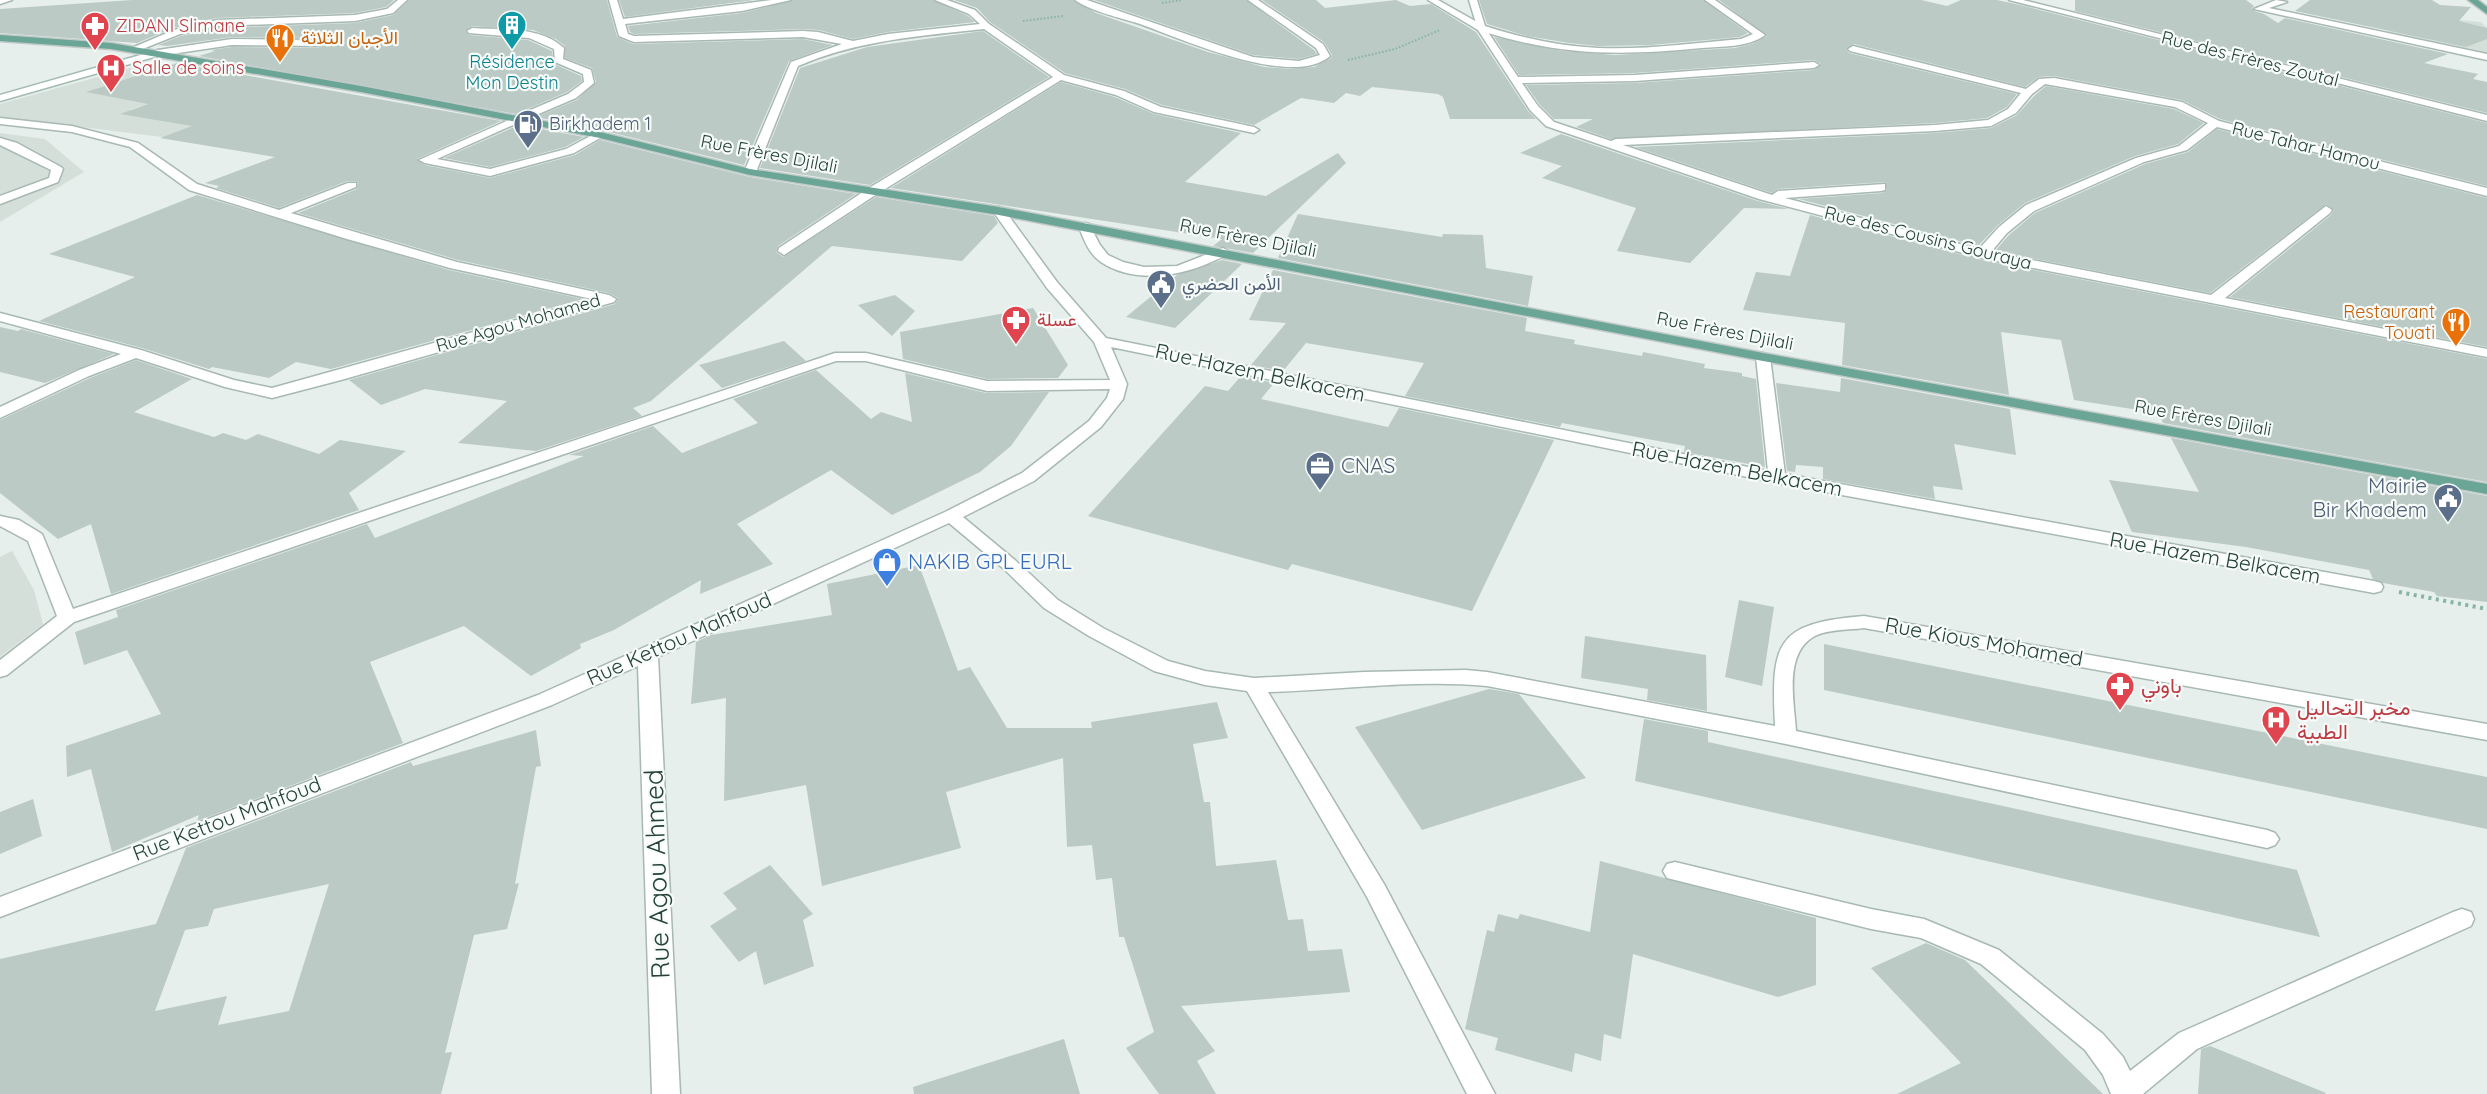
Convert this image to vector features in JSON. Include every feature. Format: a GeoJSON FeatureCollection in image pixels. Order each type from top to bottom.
{"type":"FeatureCollection","features":[{"type":"Feature","properties":{"kind":"main road"},"geometry":{"type":"LineString","coordinates":[[2472,0],[2487,11]]}},
{"type":"Feature","properties":{"kind":"main road","name":"Rue Frères Djilali"},"geometry":{"type":"LineString","coordinates":[[0,38],[158,53],[600,135],[750,171],[999,211],[1223,252],[1763,357],[2487,489]]}},
{"type":"Feature","properties":{"kind":"street"},"geometry":{"type":"LineString","coordinates":[[0,1],[8,0]]}},
{"type":"Feature","properties":{"kind":"street"},"geometry":{"type":"LineString","coordinates":[[132,50],[195,27],[217,23],[356,18],[390,11],[403,0]]}},
{"type":"Feature","properties":{"kind":"street"},"geometry":{"type":"LineString","coordinates":[[613,0],[624,36],[634,39],[794,33],[818,35],[850,43]]}},
{"type":"Feature","properties":{"kind":"street"},"geometry":{"type":"LineString","coordinates":[[620,22],[742,8],[787,0]]}},
{"type":"Feature","properties":{"kind":"street"},"geometry":{"type":"LineString","coordinates":[[939,0],[973,12],[983,19],[986,26],[1060,77],[1120,93],[1158,110],[1254,130]]}},
{"type":"Feature","properties":{"kind":"street"},"geometry":{"type":"LineString","coordinates":[[1080,0],[1251,60],[1280,65],[1314,63],[1325,56],[1320,46],[1252,0]]}},
{"type":"Feature","properties":{"kind":"street","name":"Rue des Cousins Gouraya"},"geometry":{"type":"LineString","coordinates":[[1432,0],[1481,28],[1534,108],[1550,123],[1763,196],[1982,254],[2216,298],[2487,353]]}},
{"type":"Feature","properties":{"kind":"street"},"geometry":{"type":"LineString","coordinates":[[1473,0],[1481,28],[1525,40],[1567,47],[1617,51],[1742,42],[1760,35],[1709,0]]}},
{"type":"Feature","properties":{"kind":"street","name":"Rue des Frères Zoutal"},"geometry":{"type":"LineString","coordinates":[[2013,0],[2487,118]]}},
{"type":"Feature","properties":{"kind":"street"},"geometry":{"type":"LineString","coordinates":[[2032,5],[2048,0]]}},
{"type":"Feature","properties":{"kind":"street"},"geometry":{"type":"LineString","coordinates":[[2280,0],[2283,2],[2258,9],[2334,22],[2487,57]]}},
{"type":"Feature","properties":{"kind":"street"},"geometry":{"type":"LineString","coordinates":[[750,171],[794,64],[820,51],[850,43],[986,26]]}},
{"type":"Feature","properties":{"kind":"street"},"geometry":{"type":"LineString","coordinates":[[471,31],[527,35],[552,42],[559,48],[558,60],[588,72],[589,83],[572,96],[425,160],[490,173],[570,151],[600,135]]}},
{"type":"Feature","properties":{"kind":"street"},"geometry":{"type":"LineString","coordinates":[[0,98],[158,53],[232,42],[319,43]]}},
{"type":"Feature","properties":{"kind":"street"},"geometry":{"type":"LineString","coordinates":[[1853,49],[2028,92]]}},
{"type":"Feature","properties":{"kind":"street"},"geometry":{"type":"LineString","coordinates":[[1514,80],[1635,78],[1814,65]]}},
{"type":"Feature","properties":{"kind":"street"},"geometry":{"type":"LineString","coordinates":[[784,251],[873,191],[1060,77]]}},
{"type":"Feature","properties":{"kind":"street"},"geometry":{"type":"LineString","coordinates":[[1605,142],[1935,128],[1991,123],[2012,111],[2028,92],[2043,81],[2064,82],[2178,104],[2196,111],[2215,123]]}},
{"type":"Feature","properties":{"kind":"street","name":"Rue Agou Mohamed"},"geometry":{"type":"LineString","coordinates":[[0,121],[72,129],[134,145],[193,187],[455,265],[609,299],[272,393],[230,384],[136,353]]}},
{"type":"Feature","properties":{"kind":"street","name":"Rue Tahar Hamou"},"geometry":{"type":"LineString","coordinates":[[1982,254],[2003,230],[2030,208],[2140,160],[2183,148],[2215,123],[2487,192]]}},
{"type":"Feature","properties":{"kind":"street"},"geometry":{"type":"LineString","coordinates":[[0,141],[13,145],[57,169],[54,180],[0,200]]}},
{"type":"Feature","properties":{"kind":"street"},"geometry":{"type":"LineString","coordinates":[[279,214],[352,185]]}},
{"type":"Feature","properties":{"kind":"street"},"geometry":{"type":"LineString","coordinates":[[1763,196],[1881,187]]}},
{"type":"Feature","properties":{"kind":"street"},"geometry":{"type":"LineString","coordinates":[[2216,298],[2326,210]]}},
{"type":"Feature","properties":{"kind":"street"},"geometry":{"type":"LineString","coordinates":[[0,670],[67,618],[835,357],[866,357],[987,387],[1119,384],[1101,341],[1052,285],[999,211]]}},
{"type":"Feature","properties":{"kind":"street"},"geometry":{"type":"LineString","coordinates":[[1085,227],[1099,254],[1111,262],[1151,272],[1168,273],[1190,267],[1223,252]]}},
{"type":"Feature","properties":{"kind":"street"},"geometry":{"type":"LineString","coordinates":[[0,317],[136,353]]}},
{"type":"Feature","properties":{"kind":"street","name":"Rue Hazem Belkacem"},"geometry":{"type":"LineString","coordinates":[[1101,341],[1777,478],[2374,587]]}},
{"type":"Feature","properties":{"kind":"street"},"geometry":{"type":"LineString","coordinates":[[0,413],[84,373],[136,353]]}},
{"type":"Feature","properties":{"kind":"street"},"geometry":{"type":"LineString","coordinates":[[1763,357],[1777,478]]}},
{"type":"Feature","properties":{"kind":"street","name":"Rue Kettou Mahfoud"},"geometry":{"type":"LineString","coordinates":[[0,907],[545,700],[951,516],[1028,477],[1095,424],[1115,399],[1119,384]]}},
{"type":"Feature","properties":{"kind":"street"},"geometry":{"type":"LineString","coordinates":[[951,516],[1010,565],[1051,604],[1096,632],[1161,666],[1205,678],[1254,685],[1364,679],[1466,677],[1514,683],[1786,736],[2267,839]]}},
{"type":"Feature","properties":{"kind":"street"},"geometry":{"type":"LineString","coordinates":[[0,521],[13,524],[36,538],[67,618]]}},
{"type":"Feature","properties":{"kind":"street","name":"Rue Kious Mohamed"},"geometry":{"type":"LineString","coordinates":[[1786,736],[1784,659],[1793,642],[1811,629],[1835,623],[1864,622],[2487,732]]}},
{"type":"Feature","properties":{"kind":"street","name":"Rue Agou Ahmed"},"geometry":{"type":"LineString","coordinates":[[648,654],[666,1094]]}},
{"type":"Feature","properties":{"kind":"street"},"geometry":{"type":"LineString","coordinates":[[1254,685],[1376,891],[1481,1094]]}},
{"type":"Feature","properties":{"kind":"street"},"geometry":{"type":"LineString","coordinates":[[1676,871],[1871,919],[1924,928],[1990,957],[2094,1042],[2113,1066],[2125,1093],[2188,1041],[2462,919]]}},
{"type":"Feature","properties":{"kind":"path"},"geometry":{"type":"LineString","coordinates":[[1314,63],[1377,55],[1418,42],[1440,30],[1481,28]]}},
{"type":"Feature","properties":{"kind":"path"},"geometry":{"type":"LineString","coordinates":[[2374,587],[2487,609]]}},
{"type":"Feature","properties":{"kind":"shaded area"},"geometry":{"type":"Polygon","coordinates":[[[2448,19],[2481,22],[2487,28],[2487,55],[2386,32],[2448,19]]]}},
{"type":"Feature","properties":{"kind":"shaded area","name":"Salle de soins"},"geometry":{"type":"Polygon","coordinates":[[[130,68],[216,82],[129,110],[218,120],[170,138],[0,117],[0,104],[130,68]]]}},
{"type":"Feature","properties":{"kind":"shaded area"},"geometry":{"type":"Polygon","coordinates":[[[0,133],[45,139],[84,172],[0,222],[0,133]]]}},
{"type":"Feature","properties":{"kind":"shaded area"},"geometry":{"type":"Polygon","coordinates":[[[12,551],[34,590],[43,624],[0,657],[0,557],[12,551]]]}},
{"type":"Feature","properties":{"kind":"building"},"geometry":{"type":"Polygon","coordinates":[[[132,0],[394,0],[386,7],[355,13],[216,18],[173,28],[137,43],[0,33],[0,9],[132,0]]]}},
{"type":"Feature","properties":{"kind":"building"},"geometry":{"type":"Polygon","coordinates":[[[409,0],[607,0],[617,37],[633,44],[803,39],[833,45],[789,61],[744,165],[601,130],[536,117],[577,100],[596,82],[592,68],[565,58],[565,46],[556,39],[533,30],[472,26],[465,31],[469,35],[528,40],[552,51],[554,64],[581,76],[582,81],[567,92],[516,114],[199,56],[215,51],[211,50],[232,47],[319,48],[326,44],[319,38],[232,37],[167,46],[158,45],[181,36],[217,28],[355,23],[393,15],[409,0]]]}},
{"type":"Feature","properties":{"kind":"building"},"geometry":{"type":"Polygon","coordinates":[[[619,0],[754,0],[625,17],[619,0]]]}},
{"type":"Feature","properties":{"kind":"building"},"geometry":{"type":"Polygon","coordinates":[[[793,0],[933,0],[968,16],[975,22],[888,32],[853,39],[819,30],[803,29],[634,34],[630,32],[628,26],[742,13],[793,0]]]}},
{"type":"Feature","properties":{"kind":"building"},"geometry":{"type":"Polygon","coordinates":[[[954,0],[1073,0],[1096,13],[1208,52],[1264,67],[1290,69],[1314,67],[1331,58],[1332,55],[1324,42],[1262,0],[1316,0],[1325,8],[1396,0],[1410,6],[1431,4],[1476,32],[1528,111],[1536,119],[1450,119],[1443,97],[1438,94],[1372,87],[1360,96],[1346,93],[1334,103],[1301,98],[1254,125],[1162,105],[1125,89],[1065,73],[990,22],[977,8],[954,0]]]}},
{"type":"Feature","properties":{"kind":"building"},"geometry":{"type":"Polygon","coordinates":[[[1094,0],[1246,0],[1317,54],[1299,59],[1253,55],[1094,0]]]}},
{"type":"Feature","properties":{"kind":"building"},"geometry":{"type":"Polygon","coordinates":[[[1479,0],[1703,0],[1748,33],[1740,37],[1651,45],[1598,46],[1569,43],[1527,36],[1487,24],[1479,0]]]}},
{"type":"Feature","properties":{"kind":"building"},"geometry":{"type":"Polygon","coordinates":[[[1719,0],[1921,0],[1947,6],[1961,0],[1997,0],[2020,5],[2487,123],[2487,186],[2220,119],[2182,100],[2054,76],[2039,77],[2025,87],[1854,44],[1846,49],[1849,53],[2017,94],[2007,107],[1987,118],[1935,123],[1611,139],[1576,127],[1593,119],[1554,119],[1540,105],[1526,85],[1635,83],[1814,70],[1821,64],[1814,60],[1635,73],[1519,75],[1494,37],[1562,51],[1615,55],[1735,48],[1752,44],[1767,36],[1719,0]]]}},
{"type":"Feature","properties":{"kind":"building"},"geometry":{"type":"Polygon","coordinates":[[[2075,0],[2246,0],[2254,6],[2252,8],[2254,11],[2278,23],[2285,18],[2448,54],[2424,63],[2478,74],[2473,79],[2487,82],[2487,113],[2075,11],[2075,0]]]}},
{"type":"Feature","properties":{"kind":"building"},"geometry":{"type":"Polygon","coordinates":[[[2310,0],[2432,0],[2440,5],[2471,7],[2459,21],[2487,28],[2487,39],[2466,47],[2295,11],[2310,0]]]}},
{"type":"Feature","properties":{"kind":"building"},"geometry":{"type":"Polygon","coordinates":[[[983,31],[1049,77],[870,185],[760,168],[800,68],[867,47],[983,31]]]}},
{"type":"Feature","properties":{"kind":"building"},"geometry":{"type":"Polygon","coordinates":[[[177,63],[501,121],[417,159],[425,165],[490,178],[575,155],[600,140],[750,177],[856,194],[778,246],[776,252],[783,257],[876,197],[994,216],[998,223],[962,261],[832,246],[651,401],[633,408],[642,416],[536,451],[458,443],[507,401],[425,389],[381,405],[349,380],[615,304],[618,298],[609,293],[458,260],[298,213],[357,189],[356,181],[347,181],[279,208],[216,188],[219,186],[205,183],[275,157],[160,138],[192,126],[120,114],[148,104],[86,92],[177,63]]]}},
{"type":"Feature","properties":{"kind":"building"},"geometry":{"type":"Polygon","coordinates":[[[1061,82],[1115,97],[1154,114],[1241,133],[1185,182],[1266,196],[1338,153],[1346,163],[1253,253],[1213,246],[1222,239],[891,188],[1061,82]]]}},
{"type":"Feature","properties":{"kind":"building"},"geometry":{"type":"Polygon","coordinates":[[[2046,86],[2174,109],[2204,123],[2178,144],[2135,156],[2025,203],[1998,225],[1978,246],[1799,199],[1882,193],[1887,190],[1885,182],[1778,189],[1772,193],[1635,147],[1935,133],[1991,128],[2017,115],[2046,86]]]}},
{"type":"Feature","properties":{"kind":"building"},"geometry":{"type":"Polygon","coordinates":[[[519,125],[584,137],[565,147],[490,167],[444,158],[519,125]]]}},
{"type":"Feature","properties":{"kind":"building"},"geometry":{"type":"Polygon","coordinates":[[[2217,129],[2487,198],[2487,347],[2230,297],[2331,215],[2334,210],[2326,204],[2210,293],[1995,251],[2009,235],[2035,213],[2145,164],[2188,152],[2217,129]]]}},
{"type":"Feature","properties":{"kind":"building"},"geometry":{"type":"Polygon","coordinates":[[[1561,134],[1758,201],[1789,209],[1744,208],[1690,263],[1617,251],[1636,208],[1542,178],[1562,166],[1520,153],[1561,134]]]}},
{"type":"Feature","properties":{"kind":"building"},"geometry":{"type":"Polygon","coordinates":[[[197,195],[449,270],[583,299],[331,369],[296,362],[269,378],[212,367],[209,369],[142,348],[39,321],[135,277],[49,254],[197,195]]]}},
{"type":"Feature","properties":{"kind":"building"},"geometry":{"type":"Polygon","coordinates":[[[1298,214],[1442,237],[1443,234],[1483,235],[1486,268],[1533,276],[1528,306],[1278,258],[1298,214]]]}},
{"type":"Feature","properties":{"kind":"building"},"geometry":{"type":"Polygon","coordinates":[[[1810,215],[1982,260],[2487,359],[2487,482],[2163,423],[2158,413],[2074,400],[2061,340],[2001,332],[2009,395],[1842,365],[1845,323],[1743,310],[1756,272],[1790,276],[1810,215]]]}},
{"type":"Feature","properties":{"kind":"building"},"geometry":{"type":"Polygon","coordinates":[[[1222,260],[1242,264],[1175,328],[1126,317],[1177,275],[1222,260]]]}},
{"type":"Feature","properties":{"kind":"building"},"geometry":{"type":"Polygon","coordinates":[[[1273,270],[1527,318],[1525,331],[1575,340],[1574,344],[1642,356],[1643,352],[1705,364],[1704,368],[1742,373],[1742,376],[1756,379],[1765,467],[1684,452],[1685,446],[1562,423],[1560,427],[1405,396],[1424,363],[1306,343],[1283,371],[1251,365],[1286,323],[1249,320],[1273,270]]]}},
{"type":"Feature","properties":{"kind":"building"},"geometry":{"type":"Polygon","coordinates":[[[895,295],[915,311],[892,336],[858,305],[895,295]]]}},
{"type":"Feature","properties":{"kind":"building"},"geometry":{"type":"Polygon","coordinates":[[[1033,308],[1068,365],[1058,378],[987,379],[903,359],[900,332],[1033,308]]]}},
{"type":"Feature","properties":{"kind":"building"},"geometry":{"type":"Polygon","coordinates":[[[0,327],[18,331],[21,329],[114,354],[45,383],[0,372],[0,327]]]}},
{"type":"Feature","properties":{"kind":"building"},"geometry":{"type":"Polygon","coordinates":[[[784,341],[806,361],[722,388],[699,365],[784,341]]]}},
{"type":"Feature","properties":{"kind":"building"},"geometry":{"type":"Polygon","coordinates":[[[136,360],[192,379],[134,412],[214,437],[223,433],[246,440],[258,434],[319,454],[340,440],[406,451],[349,493],[359,510],[111,594],[91,524],[58,539],[0,493],[0,420],[90,378],[136,360]]]}},
{"type":"Feature","properties":{"kind":"building"},"geometry":{"type":"Polygon","coordinates":[[[816,370],[871,419],[881,412],[912,422],[905,373],[986,393],[1049,392],[1011,446],[980,472],[892,515],[831,470],[737,524],[773,564],[700,594],[701,580],[614,630],[580,644],[581,648],[531,676],[464,626],[370,662],[403,743],[197,821],[199,815],[112,852],[91,769],[67,777],[66,746],[161,714],[127,650],[84,665],[75,632],[118,617],[116,610],[367,524],[375,538],[584,456],[569,455],[653,426],[682,453],[758,423],[733,399],[816,370]]]}},
{"type":"Feature","properties":{"kind":"building","name":"CNAS"},"geometry":{"type":"Polygon","coordinates":[[[1241,376],[1274,383],[1261,399],[1388,427],[1399,408],[1554,440],[1472,611],[1292,564],[1288,570],[1088,516],[1205,386],[1228,391],[1241,376]]]}},
{"type":"Feature","properties":{"kind":"building"},"geometry":{"type":"Polygon","coordinates":[[[1841,378],[2010,409],[2016,455],[1954,444],[1963,490],[1933,486],[1935,499],[1823,479],[1823,467],[1796,465],[1795,472],[1787,471],[1776,383],[1840,392],[1841,378]]]}},
{"type":"Feature","properties":{"kind":"building"},"geometry":{"type":"Polygon","coordinates":[[[2171,438],[2487,496],[2487,602],[2437,596],[2434,592],[2383,583],[2373,579],[2369,570],[2246,547],[2132,532],[2109,480],[2199,492],[2171,438]]]}},
{"type":"Feature","properties":{"kind":"building"},"geometry":{"type":"Polygon","coordinates":[[[919,565],[958,671],[970,667],[1007,728],[1092,728],[1091,722],[1217,702],[1228,738],[1193,744],[1204,802],[1210,802],[1216,866],[1276,860],[1288,920],[1303,919],[1308,951],[1342,949],[1350,992],[1181,1006],[1215,1051],[1197,1061],[1216,1094],[1159,1094],[1126,1048],[1154,1032],[1124,937],[1119,937],[1112,878],[1096,880],[1092,845],[1067,847],[1063,758],[946,792],[961,848],[822,886],[806,785],[724,801],[726,698],[691,704],[696,642],[711,635],[832,615],[827,584],[919,565]]]}},
{"type":"Feature","properties":{"kind":"building"},"geometry":{"type":"Polygon","coordinates":[[[1739,600],[1774,607],[1762,686],[1725,677],[1739,600]]]}},
{"type":"Feature","properties":{"kind":"building"},"geometry":{"type":"Polygon","coordinates":[[[1585,636],[1706,655],[1707,711],[1647,700],[1648,689],[1581,678],[1585,636]]]}},
{"type":"Feature","properties":{"kind":"building"},"geometry":{"type":"Polygon","coordinates":[[[1824,644],[2487,777],[2487,829],[1824,690],[1824,644]]]}},
{"type":"Feature","properties":{"kind":"building"},"geometry":{"type":"Polygon","coordinates":[[[1489,689],[1519,694],[1586,778],[1422,830],[1355,727],[1489,689]]]}},
{"type":"Feature","properties":{"kind":"building"},"geometry":{"type":"Polygon","coordinates":[[[1644,719],[1708,731],[1708,742],[2297,870],[2320,937],[1635,781],[1644,719]]]}},
{"type":"Feature","properties":{"kind":"building"},"geometry":{"type":"Polygon","coordinates":[[[536,730],[541,766],[536,767],[515,884],[519,883],[507,929],[474,935],[445,1053],[452,1052],[441,1094],[0,1094],[0,959],[156,924],[186,848],[411,762],[413,766],[536,730]],[[329,884],[214,909],[208,926],[185,930],[155,1011],[227,996],[218,1025],[289,1011],[329,884]]]}},
{"type":"Feature","properties":{"kind":"building"},"geometry":{"type":"Polygon","coordinates":[[[33,799],[42,836],[0,854],[0,812],[33,799]]]}},
{"type":"Feature","properties":{"kind":"building"},"geometry":{"type":"Polygon","coordinates":[[[1600,861],[1816,918],[1816,985],[1778,997],[1633,954],[1621,1039],[1604,1034],[1601,1061],[1575,1053],[1572,1072],[1495,1050],[1498,1038],[1465,1029],[1487,930],[1494,932],[1498,914],[1518,919],[1520,914],[1590,932],[1600,861]]]}},
{"type":"Feature","properties":{"kind":"building"},"geometry":{"type":"Polygon","coordinates":[[[770,865],[813,914],[803,920],[814,966],[764,985],[756,951],[739,962],[710,926],[737,909],[723,893],[770,865]]]}},
{"type":"Feature","properties":{"kind":"building"},"geometry":{"type":"Polygon","coordinates":[[[1926,943],[1965,960],[2103,1094],[1897,1094],[1961,1063],[1871,968],[1926,943]]]}},
{"type":"Feature","properties":{"kind":"building"},"geometry":{"type":"Polygon","coordinates":[[[1064,1039],[1080,1094],[914,1094],[913,1087],[1064,1039]]]}},
{"type":"Feature","properties":{"kind":"building"},"geometry":{"type":"Polygon","coordinates":[[[2210,1046],[2326,1093],[2198,1094],[2201,1049],[2210,1046]]]}},
{"type":"Feature","properties":{"kind":"place","name":"Résidence Mon Destin"},"geometry":{"type":"Point","coordinates":[512,50]}},
{"type":"Feature","properties":{"kind":"place","name":"ZIDANI Slimane"},"geometry":{"type":"Point","coordinates":[95,52]}},
{"type":"Feature","properties":{"kind":"place","name":"الأجبان الثلاثة"},"geometry":{"type":"Point","coordinates":[280,64]}},
{"type":"Feature","properties":{"kind":"place","name":"Salle de soins"},"geometry":{"type":"Point","coordinates":[111,94]}},
{"type":"Feature","properties":{"kind":"place","name":"Birkhadem 1"},"geometry":{"type":"Point","coordinates":[528,150]}},
{"type":"Feature","properties":{"kind":"place","name":"الأمن الحضري"},"geometry":{"type":"Point","coordinates":[1161,310]}},
{"type":"Feature","properties":{"kind":"place","name":"عسلة"},"geometry":{"type":"Point","coordinates":[1016,346]}},
{"type":"Feature","properties":{"kind":"place","name":"Restaurant Touati"},"geometry":{"type":"Point","coordinates":[2456,348]}},
{"type":"Feature","properties":{"kind":"place","name":"CNAS"},"geometry":{"type":"Point","coordinates":[1320,492]}},
{"type":"Feature","properties":{"kind":"place","name":"Mairie Bir Khadem"},"geometry":{"type":"Point","coordinates":[2448,524]}},
{"type":"Feature","properties":{"kind":"place","name":"NAKIB GPL EURL"},"geometry":{"type":"Point","coordinates":[887,588]}},
{"type":"Feature","properties":{"kind":"place","name":"باوني"},"geometry":{"type":"Point","coordinates":[2120,712]}},
{"type":"Feature","properties":{"kind":"place","name":"مخبر التحاليل الطبية"},"geometry":{"type":"Point","coordinates":[2276,746]}}]}
